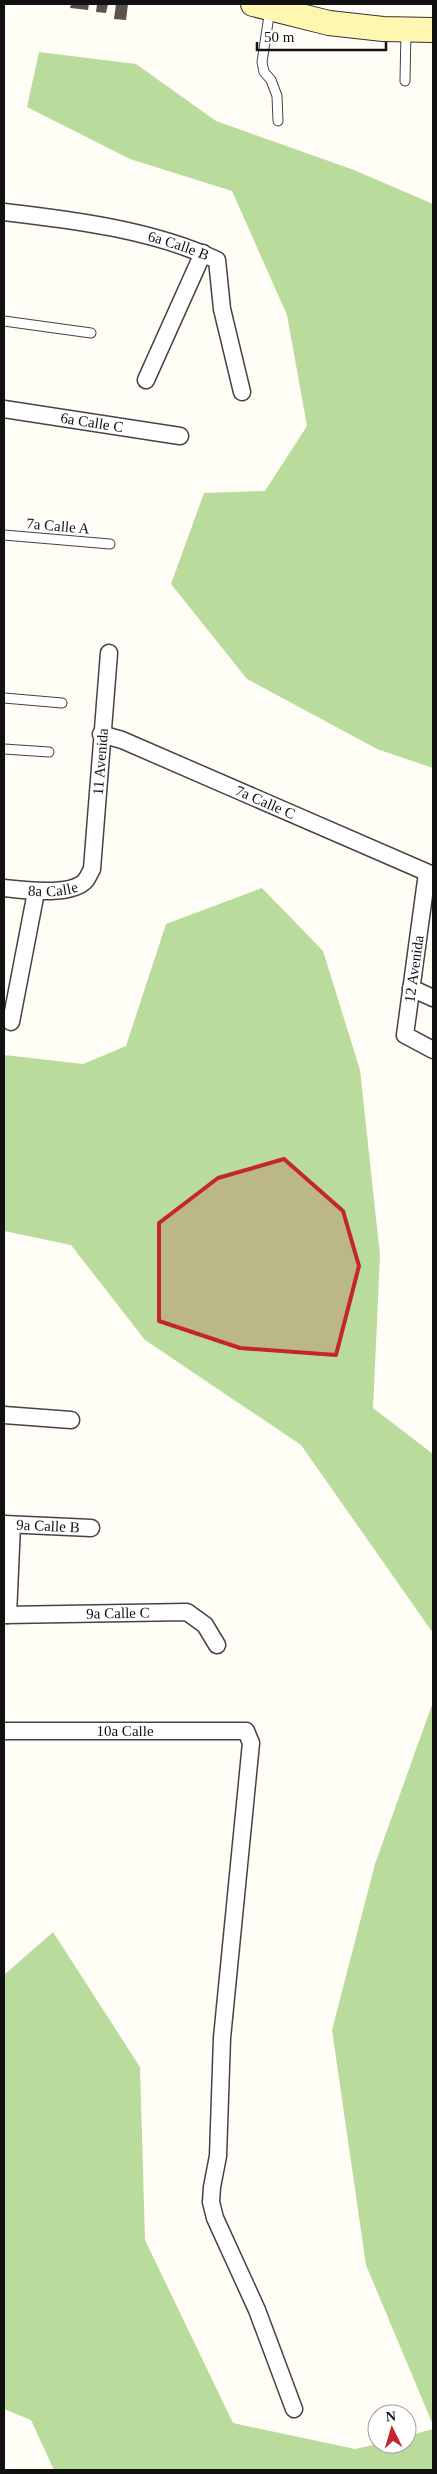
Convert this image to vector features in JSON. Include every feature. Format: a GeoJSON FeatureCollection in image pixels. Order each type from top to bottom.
{"type":"FeatureCollection","features":[{"type":"Feature","properties":{"kind":"street"},"geometry":{"type":"LineString","coordinates":[[261,6],[329,23],[433,30]]}},
{"type":"Feature","properties":{"kind":"street","name":"6a Calle B"},"geometry":{"type":"LineString","coordinates":[[4,212],[45,216],[163,238],[217,260],[222,309],[242,392]]}},
{"type":"Feature","properties":{"kind":"street"},"geometry":{"type":"LineString","coordinates":[[146,380],[203,253]]}},
{"type":"Feature","properties":{"kind":"street","name":"6a Calle C"},"geometry":{"type":"LineString","coordinates":[[4,409],[180,436]]}},
{"type":"Feature","properties":{"kind":"street","name":"11 Avenida"},"geometry":{"type":"LineString","coordinates":[[92,869],[101,734],[109,653]]}},
{"type":"Feature","properties":{"kind":"street","name":"7a Calle C"},"geometry":{"type":"LineString","coordinates":[[101,734],[131,744],[430,874]]}},
{"type":"Feature","properties":{"kind":"street","name":"8a Calle"},"geometry":{"type":"LineString","coordinates":[[4,888],[36,892],[69,889],[85,881],[92,869]]}},
{"type":"Feature","properties":{"kind":"street","name":"12 Avenida"},"geometry":{"type":"LineString","coordinates":[[430,874],[427,918],[411,988],[405,1035],[433,1050]]}},
{"type":"Feature","properties":{"kind":"street"},"geometry":{"type":"LineString","coordinates":[[11,1022],[36,892]]}},
{"type":"Feature","properties":{"kind":"street"},"geometry":{"type":"LineString","coordinates":[[411,988],[433,998]]}},
{"type":"Feature","properties":{"kind":"street"},"geometry":{"type":"LineString","coordinates":[[4,1415],[71,1420]]}},
{"type":"Feature","properties":{"kind":"street"},"geometry":{"type":"LineString","coordinates":[[6,1615],[8,1524]]}},
{"type":"Feature","properties":{"kind":"street","name":"9a Calle B"},"geometry":{"type":"LineString","coordinates":[[8,1524],[91,1528]]}},
{"type":"Feature","properties":{"kind":"street","name":"9a Calle C"},"geometry":{"type":"LineString","coordinates":[[6,1615],[187,1612],[205,1625],[217,1645]]}},
{"type":"Feature","properties":{"kind":"street","name":"10a Calle"},"geometry":{"type":"LineString","coordinates":[[4,1732],[246,1731],[251,1743],[250,1758],[222,2038],[218,2156],[211,2202],[215,2218],[257,2310],[294,2409]]}},
{"type":"Feature","properties":{"kind":"lane"},"geometry":{"type":"LineString","coordinates":[[261,6],[262,62],[264,72],[271,80],[277,96],[278,121]]}},
{"type":"Feature","properties":{"kind":"lane"},"geometry":{"type":"LineString","coordinates":[[405,81],[406,29]]}},
{"type":"Feature","properties":{"kind":"lane"},"geometry":{"type":"LineString","coordinates":[[4,320],[91,333]]}},
{"type":"Feature","properties":{"kind":"lane","name":"7a Calle A"},"geometry":{"type":"LineString","coordinates":[[4,535],[110,544]]}},
{"type":"Feature","properties":{"kind":"lane"},"geometry":{"type":"LineString","coordinates":[[4,698],[62,703]]}},
{"type":"Feature","properties":{"kind":"lane"},"geometry":{"type":"LineString","coordinates":[[4,749],[49,752]]}},
{"type":"Feature","properties":{"kind":"highlighted area"},"geometry":{"type":"Polygon","coordinates":[[[284,1159],[343,1211],[359,1266],[336,1355],[240,1348],[159,1321],[159,1223],[218,1178],[284,1159]]]}},
{"type":"Feature","properties":{"kind":"green space"},"geometry":{"type":"Polygon","coordinates":[[[39,52],[136,64],[216,121],[354,170],[433,204],[433,768],[377,749],[247,679],[171,584],[204,493],[265,491],[307,426],[287,315],[232,191],[130,159],[27,107],[39,52]]]}},
{"type":"Feature","properties":{"kind":"green space"},"geometry":{"type":"Polygon","coordinates":[[[262,888],[323,951],[360,1070],[380,1255],[373,1408],[433,1454],[433,1633],[301,1445],[145,1340],[71,1245],[4,1231],[4,1055],[83,1064],[126,1046],[166,924],[262,888]]]}},
{"type":"Feature","properties":{"kind":"green space"},"geometry":{"type":"Polygon","coordinates":[[[433,1702],[433,2425],[366,2265],[332,2030],[375,1864],[433,1702]]]}},
{"type":"Feature","properties":{"kind":"green space"},"geometry":{"type":"Polygon","coordinates":[[[53,1932],[140,2067],[145,2240],[233,2423],[355,2449],[367,2446],[367,2454],[417,2454],[417,2433],[433,2429],[433,2470],[54,2470],[31,2420],[4,2409],[4,1975],[53,1932]]]}},
{"type":"Feature","properties":{"kind":"building"},"geometry":{"type":"Polygon","coordinates":[[[71,4],[89,4],[88,10],[70,8],[71,4]]]}},
{"type":"Feature","properties":{"kind":"building"},"geometry":{"type":"Polygon","coordinates":[[[97,4],[108,4],[106,13],[96,12],[97,4]]]}},
{"type":"Feature","properties":{"kind":"building"},"geometry":{"type":"Polygon","coordinates":[[[116,4],[128,4],[126,20],[114,19],[116,4]]]}}]}
